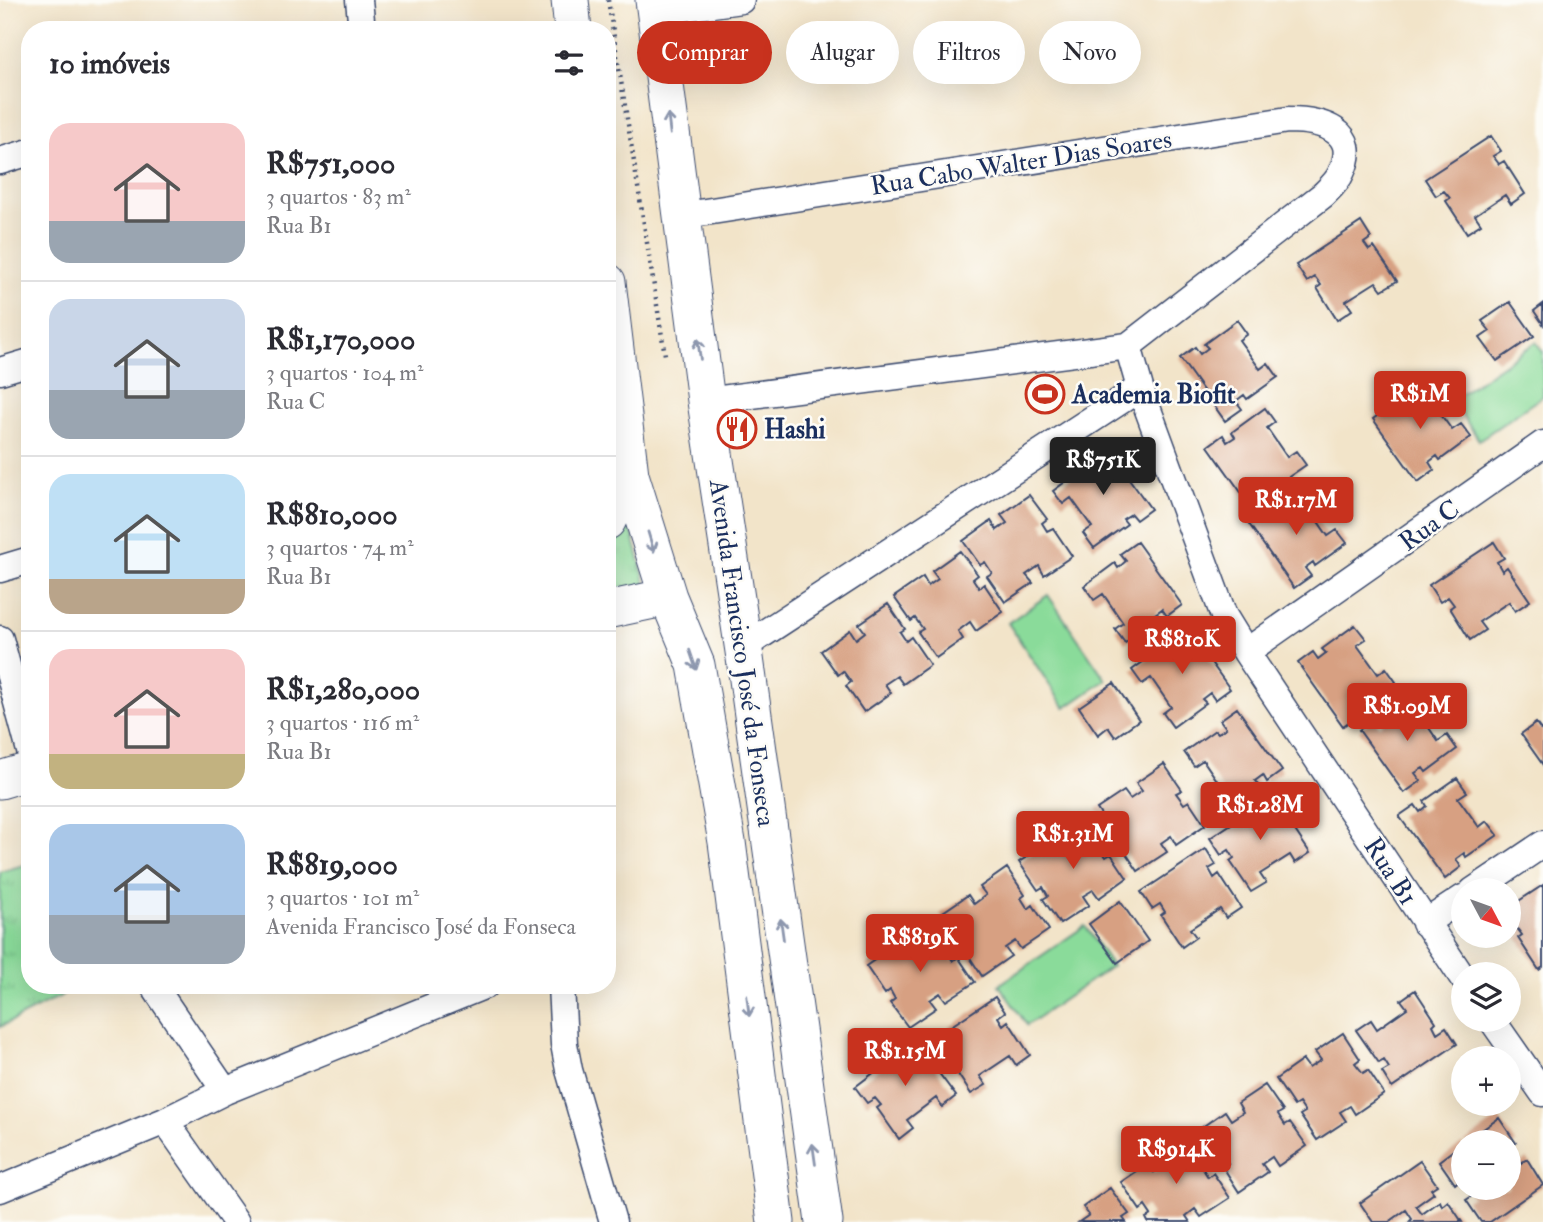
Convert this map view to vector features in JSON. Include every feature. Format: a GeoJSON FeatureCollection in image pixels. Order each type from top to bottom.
{"type":"FeatureCollection","features":[{"type":"Feature","properties":{"kind":"main road"},"geometry":{"type":"LineString","coordinates":[[570,0],[572,21]]}},
{"type":"Feature","properties":{"kind":"main road","name":"Avenida Francisco José da Fonseca"},"geometry":{"type":"LineString","coordinates":[[654,6],[692,302],[824,1222]]}},
{"type":"Feature","properties":{"kind":"main road","name":"Avenida Francisco José da Fonseca"},"geometry":{"type":"LineString","coordinates":[[616,355],[630,475],[668,597],[696,665],[727,842],[776,1222]]}},
{"type":"Feature","properties":{"kind":"main road"},"geometry":{"type":"LineString","coordinates":[[616,503],[630,475]]}},
{"type":"Feature","properties":{"kind":"main road"},"geometry":{"type":"LineString","coordinates":[[616,608],[668,597]]}},
{"type":"Feature","properties":{"kind":"main road"},"geometry":{"type":"LineString","coordinates":[[0,780],[21,774]]}},
{"type":"Feature","properties":{"kind":"street"},"geometry":{"type":"LineString","coordinates":[[359,0],[361,21]]}},
{"type":"Feature","properties":{"kind":"street"},"geometry":{"type":"LineString","coordinates":[[654,6],[741,0]]}},
{"type":"Feature","properties":{"kind":"street","name":"Rua Cabo Walter Dias Soares"},"geometry":{"type":"LineString","coordinates":[[680,216],[1288,120],[1313,120],[1328,126],[1342,138],[1346,153],[1341,174],[1323,195],[1128,346]]}},
{"type":"Feature","properties":{"kind":"street"},"geometry":{"type":"LineString","coordinates":[[0,161],[21,155]]}},
{"type":"Feature","properties":{"kind":"street"},"geometry":{"type":"LineString","coordinates":[[706,401],[1128,346]]}},
{"type":"Feature","properties":{"kind":"street","name":"Rua B1"},"geometry":{"type":"LineString","coordinates":[[1128,346],[1140,388],[1224,615],[1452,962]]}},
{"type":"Feature","properties":{"kind":"street"},"geometry":{"type":"LineString","coordinates":[[0,370],[21,364]]}},
{"type":"Feature","properties":{"kind":"street"},"geometry":{"type":"LineString","coordinates":[[743,647],[1140,388]]}},
{"type":"Feature","properties":{"kind":"street","name":"Rua C"},"geometry":{"type":"LineString","coordinates":[[1246,652],[1543,444]]}},
{"type":"Feature","properties":{"kind":"street"},"geometry":{"type":"LineString","coordinates":[[0,569],[21,563]]}},
{"type":"Feature","properties":{"kind":"street"},"geometry":{"type":"LineString","coordinates":[[0,639],[21,717]]}},
{"type":"Feature","properties":{"kind":"street"},"geometry":{"type":"LineString","coordinates":[[1492,878],[1543,844]]}},
{"type":"Feature","properties":{"kind":"street"},"geometry":{"type":"LineString","coordinates":[[1425,923],[1451,906]]}},
{"type":"Feature","properties":{"kind":"street"},"geometry":{"type":"LineString","coordinates":[[159,994],[225,1091]]}},
{"type":"Feature","properties":{"kind":"street"},"geometry":{"type":"LineString","coordinates":[[0,1189],[165,1121],[225,1091],[464,994]]}},
{"type":"Feature","properties":{"kind":"street"},"geometry":{"type":"LineString","coordinates":[[561,994],[564,1044],[569,1070],[613,1222]]}},
{"type":"Feature","properties":{"kind":"street"},"geometry":{"type":"LineString","coordinates":[[1500,1032],[1543,1093]]}},
{"type":"Feature","properties":{"kind":"street"},"geometry":{"type":"LineString","coordinates":[[165,1121],[236,1222]]}},
{"type":"Feature","properties":{"kind":"path"},"geometry":{"type":"LineString","coordinates":[[616,296],[692,302]]}},
{"type":"Feature","properties":{"kind":"green space"},"geometry":{"type":"Polygon","coordinates":[[[1536,342],[1543,352],[1543,396],[1479,440],[1452,400],[1536,342]]]}},
{"type":"Feature","properties":{"kind":"green space"},"geometry":{"type":"Polygon","coordinates":[[[629,521],[646,585],[616,593],[616,538],[629,521]]]}},
{"type":"Feature","properties":{"kind":"green space"},"geometry":{"type":"Polygon","coordinates":[[[1048,595],[1106,680],[1065,708],[1008,623],[1048,595]]]}},
{"type":"Feature","properties":{"kind":"green space"},"geometry":{"type":"Polygon","coordinates":[[[21,866],[21,994],[64,994],[0,1027],[0,872],[21,866]]]}},
{"type":"Feature","properties":{"kind":"green space"},"geometry":{"type":"Polygon","coordinates":[[[1085,926],[1112,966],[1027,1025],[999,985],[1085,926]]]}},
{"type":"Feature","properties":{"kind":"building"},"geometry":{"type":"Polygon","coordinates":[[[1491,136],[1501,151],[1493,156],[1499,164],[1504,161],[1525,194],[1511,204],[1505,195],[1475,215],[1481,224],[1467,233],[1446,201],[1450,198],[1444,191],[1436,196],[1425,179],[1491,136]]]}},
{"type":"Feature","properties":{"kind":"building"},"geometry":{"type":"Polygon","coordinates":[[[1361,222],[1371,238],[1364,243],[1369,250],[1374,247],[1397,281],[1382,290],[1376,282],[1346,301],[1352,310],[1337,320],[1317,288],[1321,285],[1315,277],[1307,282],[1296,265],[1361,222]]]}},
{"type":"Feature","properties":{"kind":"building"},"geometry":{"type":"Polygon","coordinates":[[[1510,302],[1534,336],[1497,361],[1480,338],[1490,331],[1482,321],[1510,302]]]}},
{"type":"Feature","properties":{"kind":"building"},"geometry":{"type":"Polygon","coordinates":[[[1543,304],[1543,324],[1534,311],[1543,304]]]}},
{"type":"Feature","properties":{"kind":"building"},"geometry":{"type":"Polygon","coordinates":[[[1237,320],[1247,334],[1239,340],[1260,369],[1268,363],[1278,377],[1247,399],[1244,395],[1236,401],[1242,409],[1225,421],[1180,358],[1195,347],[1200,354],[1208,348],[1204,344],[1237,320]]]}},
{"type":"Feature","properties":{"kind":"building"},"geometry":{"type":"Polygon","coordinates":[[[1430,381],[1440,395],[1431,401],[1452,430],[1461,424],[1471,437],[1440,460],[1437,456],[1429,462],[1434,470],[1418,482],[1373,419],[1388,408],[1392,414],[1400,409],[1397,404],[1430,381]]]}},
{"type":"Feature","properties":{"kind":"building"},"geometry":{"type":"Polygon","coordinates":[[[1265,408],[1275,422],[1267,428],[1287,457],[1296,451],[1306,465],[1274,487],[1272,484],[1264,489],[1270,497],[1253,509],[1208,446],[1223,435],[1227,442],[1235,437],[1232,432],[1265,408]]]}},
{"type":"Feature","properties":{"kind":"building"},"geometry":{"type":"Polygon","coordinates":[[[1106,447],[1151,509],[1136,520],[1131,514],[1123,519],[1127,524],[1094,548],[1083,533],[1092,527],[1071,498],[1063,504],[1053,491],[1084,468],[1087,472],[1095,466],[1089,458],[1106,447]]]}},
{"type":"Feature","properties":{"kind":"building"},"geometry":{"type":"Polygon","coordinates":[[[1306,487],[1316,501],[1308,507],[1328,536],[1337,530],[1347,543],[1315,566],[1313,562],[1305,568],[1311,576],[1294,588],[1249,524],[1264,514],[1269,520],[1277,515],[1273,510],[1306,487]]]}},
{"type":"Feature","properties":{"kind":"building"},"geometry":{"type":"Polygon","coordinates":[[[1029,495],[1047,519],[1042,523],[1047,531],[1053,528],[1072,556],[1044,575],[1039,566],[1026,575],[1033,583],[1005,602],[987,576],[992,573],[985,562],[980,565],[963,541],[991,521],[997,530],[1007,523],[1001,515],[1029,495]]]}},
{"type":"Feature","properties":{"kind":"building"},"geometry":{"type":"Polygon","coordinates":[[[1137,542],[1182,605],[1167,616],[1162,609],[1155,614],[1158,619],[1125,643],[1115,629],[1123,623],[1103,594],[1094,600],[1084,586],[1115,563],[1118,568],[1126,561],[1120,554],[1137,542]]]}},
{"type":"Feature","properties":{"kind":"building"},"geometry":{"type":"Polygon","coordinates":[[[1494,542],[1504,558],[1497,562],[1502,571],[1507,567],[1530,601],[1515,611],[1509,602],[1479,622],[1485,630],[1470,640],[1450,608],[1454,605],[1448,597],[1440,602],[1429,585],[1494,542]]]}},
{"type":"Feature","properties":{"kind":"building"},"geometry":{"type":"Polygon","coordinates":[[[960,551],[978,575],[973,579],[979,588],[984,584],[1003,612],[976,631],[970,622],[958,631],[963,639],[936,658],[918,632],[923,629],[915,618],[911,621],[894,597],[923,577],[928,586],[938,579],[932,571],[960,551]]]}},
{"type":"Feature","properties":{"kind":"building"},"geometry":{"type":"Polygon","coordinates":[[[888,604],[905,629],[900,632],[906,641],[911,637],[930,665],[903,684],[897,676],[885,684],[891,693],[864,712],[846,686],[851,682],[843,671],[838,675],[821,651],[850,630],[856,639],[865,632],[859,624],[888,604]]]}},
{"type":"Feature","properties":{"kind":"building"},"geometry":{"type":"Polygon","coordinates":[[[1355,625],[1366,639],[1357,645],[1378,674],[1386,668],[1396,682],[1365,704],[1362,700],[1354,706],[1360,714],[1343,726],[1298,663],[1313,652],[1318,659],[1326,653],[1322,649],[1355,625]]]}},
{"type":"Feature","properties":{"kind":"building"},"geometry":{"type":"Polygon","coordinates":[[[1185,626],[1230,689],[1215,700],[1210,693],[1202,699],[1206,703],[1173,727],[1163,713],[1171,707],[1151,678],[1142,684],[1132,670],[1163,647],[1166,652],[1174,645],[1168,638],[1185,626]]]}},
{"type":"Feature","properties":{"kind":"building"},"geometry":{"type":"Polygon","coordinates":[[[1114,683],[1139,720],[1115,737],[1108,727],[1098,735],[1079,707],[1114,683]]]}},
{"type":"Feature","properties":{"kind":"building"},"geometry":{"type":"Polygon","coordinates":[[[1416,692],[1426,706],[1418,712],[1438,741],[1447,735],[1457,749],[1426,772],[1423,768],[1415,773],[1421,781],[1404,793],[1359,730],[1374,719],[1379,726],[1387,720],[1383,716],[1416,692]]]}},
{"type":"Feature","properties":{"kind":"building"},"geometry":{"type":"Polygon","coordinates":[[[1237,708],[1282,771],[1267,782],[1263,775],[1255,781],[1258,785],[1226,809],[1215,795],[1223,789],[1203,760],[1194,766],[1184,752],[1215,730],[1218,733],[1226,728],[1220,720],[1237,708]]]}},
{"type":"Feature","properties":{"kind":"building"},"geometry":{"type":"Polygon","coordinates":[[[1536,723],[1541,730],[1543,728],[1543,765],[1521,734],[1536,723]]]}},
{"type":"Feature","properties":{"kind":"building"},"geometry":{"type":"Polygon","coordinates":[[[1164,764],[1182,790],[1176,793],[1184,804],[1189,801],[1205,825],[1176,845],[1171,836],[1161,843],[1167,852],[1138,871],[1121,846],[1126,843],[1121,834],[1115,837],[1097,809],[1124,791],[1130,799],[1142,791],[1136,783],[1164,764]]]}},
{"type":"Feature","properties":{"kind":"building"},"geometry":{"type":"Polygon","coordinates":[[[1457,778],[1467,792],[1458,798],[1479,827],[1487,821],[1498,835],[1466,857],[1464,853],[1456,859],[1461,867],[1445,879],[1399,816],[1415,805],[1420,812],[1427,806],[1424,801],[1457,778]]]}},
{"type":"Feature","properties":{"kind":"building"},"geometry":{"type":"Polygon","coordinates":[[[1275,795],[1285,811],[1278,815],[1283,823],[1288,820],[1310,853],[1295,863],[1290,855],[1260,874],[1266,883],[1251,892],[1230,861],[1234,858],[1229,850],[1221,855],[1210,838],[1275,795]]]}},
{"type":"Feature","properties":{"kind":"building"},"geometry":{"type":"Polygon","coordinates":[[[1085,817],[1104,843],[1099,847],[1106,857],[1111,854],[1127,878],[1099,898],[1093,890],[1083,896],[1089,905],[1060,924],[1043,899],[1048,896],[1043,887],[1038,890],[1019,862],[1047,844],[1052,852],[1064,844],[1058,835],[1085,817]]]}},
{"type":"Feature","properties":{"kind":"building"},"geometry":{"type":"Polygon","coordinates":[[[1206,849],[1216,865],[1209,869],[1214,878],[1219,874],[1241,908],[1226,918],[1220,909],[1190,929],[1196,937],[1182,947],[1161,915],[1165,912],[1160,904],[1152,909],[1141,892],[1206,849]]]}},
{"type":"Feature","properties":{"kind":"building"},"geometry":{"type":"Polygon","coordinates":[[[1007,868],[1025,895],[1021,898],[1028,909],[1033,905],[1049,930],[1021,949],[1015,941],[1005,948],[1011,956],[982,976],[965,950],[970,947],[964,938],[959,942],[940,914],[968,895],[974,904],[986,895],[980,887],[1007,868]]]}},
{"type":"Feature","properties":{"kind":"building"},"geometry":{"type":"Polygon","coordinates":[[[1543,885],[1543,967],[1539,970],[1521,943],[1521,899],[1543,885]]]}},
{"type":"Feature","properties":{"kind":"building"},"geometry":{"type":"Polygon","coordinates":[[[1120,901],[1148,941],[1117,963],[1089,924],[1120,901]]]}},
{"type":"Feature","properties":{"kind":"building"},"geometry":{"type":"Polygon","coordinates":[[[933,920],[951,947],[946,950],[953,961],[958,957],[975,982],[946,1001],[940,993],[930,1000],[936,1008],[908,1027],[890,1003],[895,999],[890,990],[885,994],[866,966],[893,947],[899,955],[911,947],[905,939],[933,920]]]}},
{"type":"Feature","properties":{"kind":"building"},"geometry":{"type":"Polygon","coordinates":[[[1415,990],[1436,1022],[1433,1025],[1437,1033],[1446,1027],[1457,1044],[1392,1088],[1382,1072],[1389,1068],[1384,1060],[1379,1063],[1356,1030],[1371,1020],[1377,1029],[1407,1008],[1401,1000],[1415,990]]]}},
{"type":"Feature","properties":{"kind":"building"},"geometry":{"type":"Polygon","coordinates":[[[995,997],[1005,1012],[998,1017],[1003,1025],[1008,1021],[1030,1055],[1016,1065],[1010,1056],[980,1076],[986,1085],[971,1094],[950,1062],[955,1059],[949,1052],[941,1057],[930,1040],[995,997]]]}},
{"type":"Feature","properties":{"kind":"building"},"geometry":{"type":"Polygon","coordinates":[[[1343,1033],[1360,1059],[1355,1063],[1363,1073],[1368,1070],[1384,1094],[1355,1114],[1350,1106],[1340,1112],[1346,1121],[1317,1140],[1300,1115],[1305,1112],[1299,1103],[1294,1106],[1276,1079],[1303,1060],[1309,1068],[1321,1060],[1315,1052],[1343,1033]]]}},
{"type":"Feature","properties":{"kind":"building"},"geometry":{"type":"Polygon","coordinates":[[[917,1040],[928,1055],[922,1060],[927,1068],[932,1064],[956,1096],[942,1107],[936,1098],[907,1120],[913,1128],[899,1139],[877,1108],[881,1105],[875,1098],[867,1103],[855,1087],[917,1040]]]}},
{"type":"Feature","properties":{"kind":"building"},"geometry":{"type":"Polygon","coordinates":[[[1265,1085],[1283,1111],[1278,1114],[1285,1125],[1290,1122],[1307,1146],[1278,1166],[1272,1157],[1262,1164],[1268,1172],[1239,1192],[1223,1167],[1228,1163],[1222,1155],[1217,1158],[1198,1130],[1225,1111],[1231,1120],[1243,1112],[1238,1103],[1265,1085]]]}},
{"type":"Feature","properties":{"kind":"building"},"geometry":{"type":"Polygon","coordinates":[[[1499,1118],[1507,1130],[1482,1130],[1499,1118]]]}},
{"type":"Feature","properties":{"kind":"building"},"geometry":{"type":"Polygon","coordinates":[[[1188,1136],[1206,1163],[1201,1166],[1208,1177],[1213,1173],[1230,1198],[1201,1217],[1195,1209],[1186,1216],[1190,1222],[1148,1222],[1146,1218],[1151,1215],[1145,1206],[1140,1210],[1121,1182],[1149,1163],[1154,1172],[1167,1163],[1161,1155],[1188,1136]]]}},
{"type":"Feature","properties":{"kind":"building"},"geometry":{"type":"Polygon","coordinates":[[[1451,1152],[1451,1178],[1439,1161],[1451,1152]]]}},
{"type":"Feature","properties":{"kind":"building"},"geometry":{"type":"Polygon","coordinates":[[[1527,1159],[1543,1185],[1490,1222],[1481,1222],[1466,1200],[1521,1200],[1521,1163],[1527,1159]]]}},
{"type":"Feature","properties":{"kind":"building"},"geometry":{"type":"Polygon","coordinates":[[[1420,1161],[1437,1185],[1431,1189],[1434,1193],[1416,1206],[1422,1214],[1440,1201],[1442,1206],[1448,1201],[1462,1222],[1409,1222],[1412,1219],[1406,1210],[1389,1222],[1373,1222],[1360,1203],[1420,1161]]]}},
{"type":"Feature","properties":{"kind":"building"},"geometry":{"type":"Polygon","coordinates":[[[1110,1188],[1129,1214],[1123,1218],[1126,1222],[1079,1222],[1089,1215],[1083,1207],[1110,1188]]]}},
{"type":"Feature","properties":{"kind":"place","name":"Academia Biofit"},"geometry":{"type":"Point","coordinates":[1045,394]}},
{"type":"Feature","properties":{"kind":"place","name":"Hashi"},"geometry":{"type":"Point","coordinates":[737,429]}}]}
